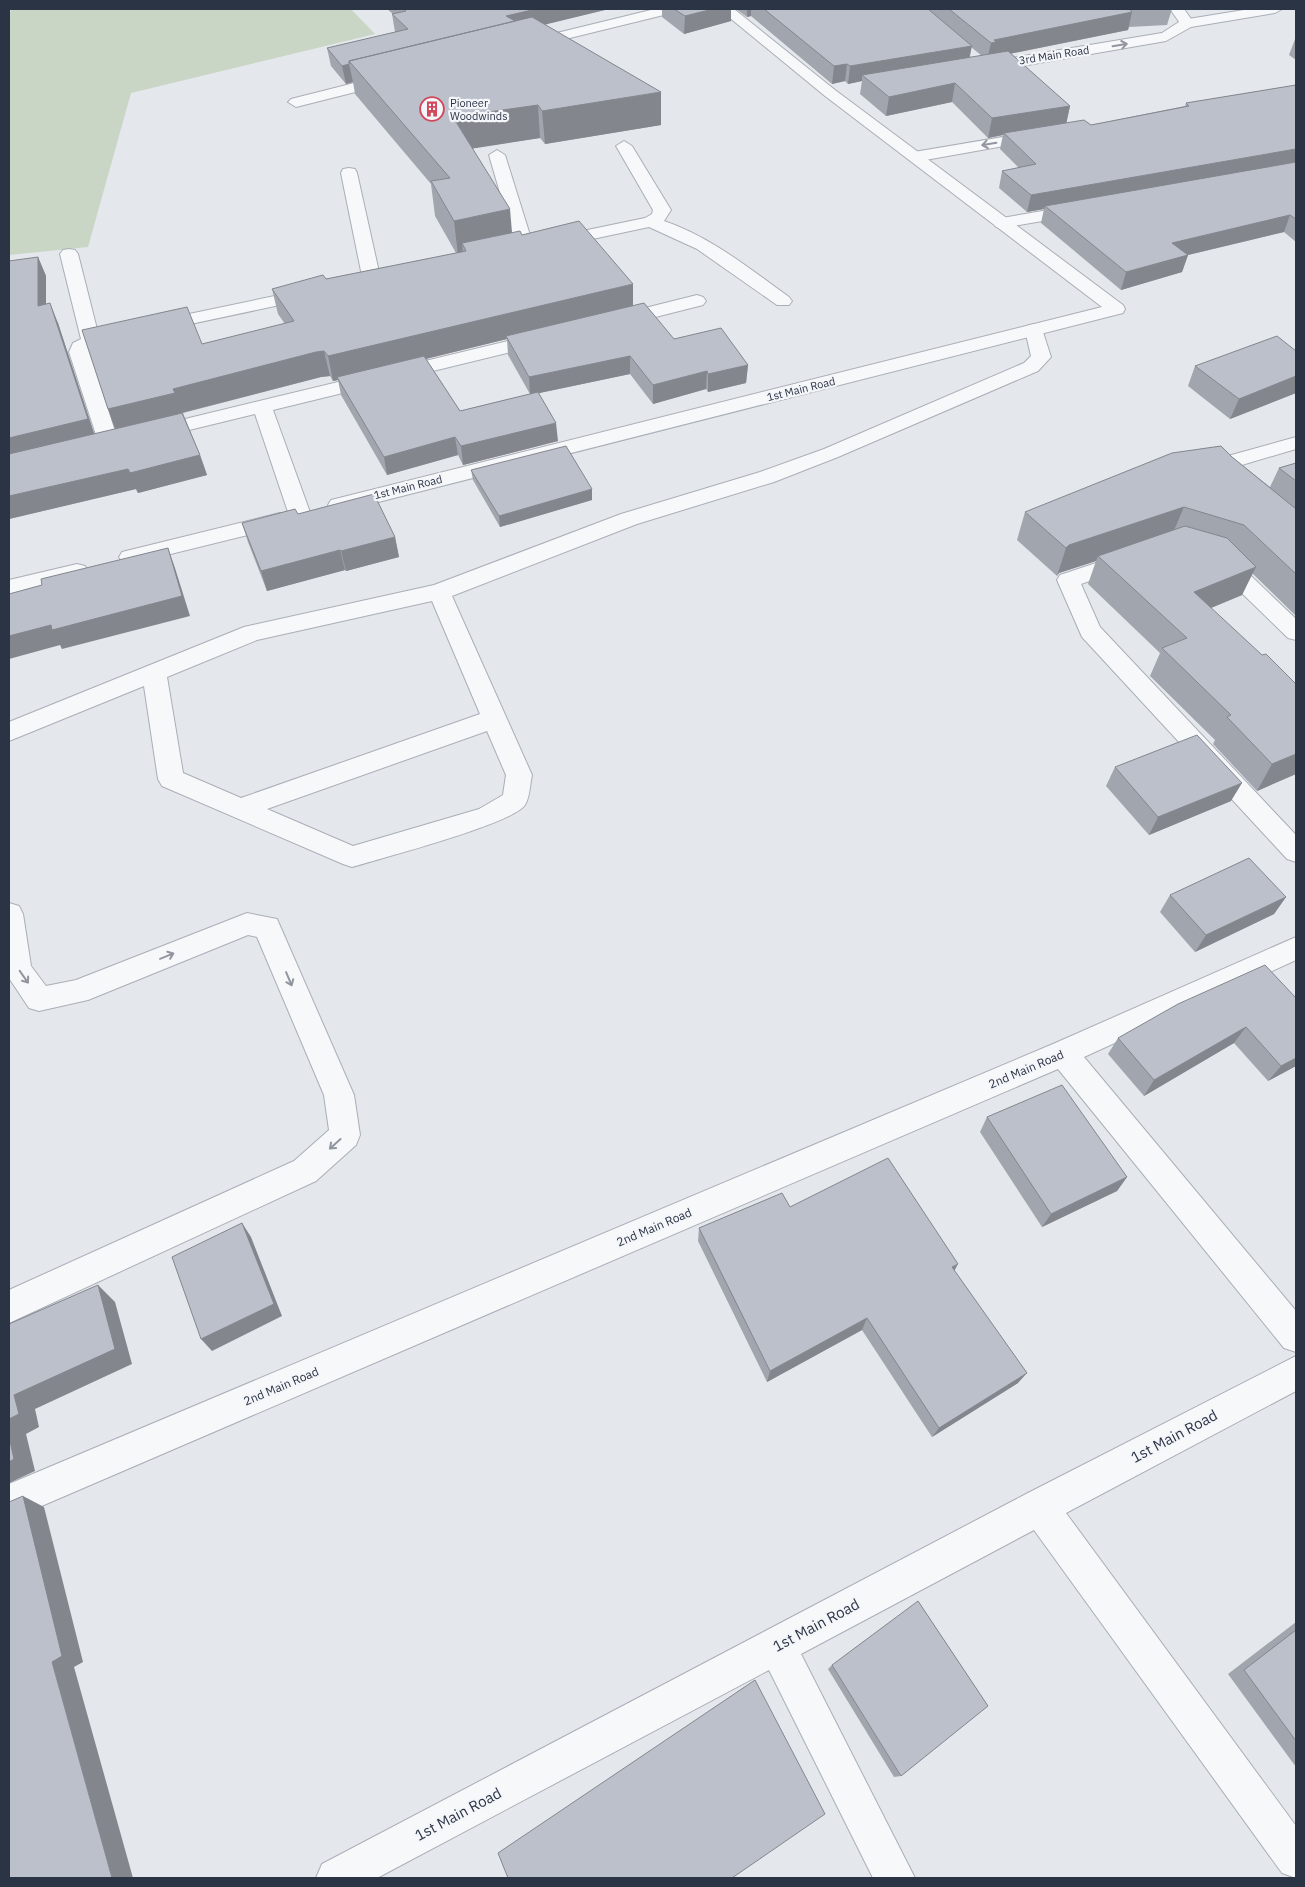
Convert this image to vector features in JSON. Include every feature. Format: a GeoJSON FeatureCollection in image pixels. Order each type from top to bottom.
{"type":"FeatureCollection","features":[{"type":"Feature","properties":{"kind":"street"},"geometry":{"type":"LineString","coordinates":[[517,47],[671,9]]}},
{"type":"Feature","properties":{"kind":"street","name":"1st Main Road"},"geometry":{"type":"LineString","coordinates":[[9,588],[1116,309],[830,93],[726,9]]}},
{"type":"Feature","properties":{"kind":"street"},"geometry":{"type":"LineString","coordinates":[[1177,9],[1187,23]]}},
{"type":"Feature","properties":{"kind":"street","name":"3rd Main Road"},"geometry":{"type":"LineString","coordinates":[[965,70],[1166,37],[1187,23],[1275,9]]}},
{"type":"Feature","properties":{"kind":"street"},"geometry":{"type":"LineString","coordinates":[[970,56],[984,67]]}},
{"type":"Feature","properties":{"kind":"street"},"geometry":{"type":"LineString","coordinates":[[296,102],[402,76]]}},
{"type":"Feature","properties":{"kind":"street"},"geometry":{"type":"LineString","coordinates":[[830,93],[849,90]]}},
{"type":"Feature","properties":{"kind":"street"},"geometry":{"type":"LineString","coordinates":[[914,157],[1051,134]]}},
{"type":"Feature","properties":{"kind":"street"},"geometry":{"type":"LineString","coordinates":[[497,156],[517,249],[650,222],[659,217],[662,210],[624,146]]}},
{"type":"Feature","properties":{"kind":"street"},"geometry":{"type":"LineString","coordinates":[[349,172],[372,280]]}},
{"type":"Feature","properties":{"kind":"street"},"geometry":{"type":"LineString","coordinates":[[1002,223],[1090,208]]}},
{"type":"Feature","properties":{"kind":"street"},"geometry":{"type":"LineString","coordinates":[[650,222],[675,229],[699,242],[783,301]]}},
{"type":"Feature","properties":{"kind":"street"},"geometry":{"type":"LineString","coordinates":[[69,254],[90,341]]}},
{"type":"Feature","properties":{"kind":"street"},"geometry":{"type":"LineString","coordinates":[[352,285],[390,276]]}},
{"type":"Feature","properties":{"kind":"street"},"geometry":{"type":"LineString","coordinates":[[333,289],[90,341],[80,347],[79,352],[100,446],[562,334]]}},
{"type":"Feature","properties":{"kind":"street"},"geometry":{"type":"LineString","coordinates":[[600,324],[697,301]]}},
{"type":"Feature","properties":{"kind":"street"},"geometry":{"type":"LineString","coordinates":[[9,732],[252,633],[439,592],[629,519],[767,478],[806,464],[1031,367],[1041,357],[1034,330]]}},
{"type":"Feature","properties":{"kind":"street"},"geometry":{"type":"LineString","coordinates":[[262,406],[300,514]]}},
{"type":"Feature","properties":{"kind":"street"},"geometry":{"type":"LineString","coordinates":[[1253,500],[1228,479],[1224,464],[1256,453],[1296,443]]}},
{"type":"Feature","properties":{"kind":"street"},"geometry":{"type":"LineString","coordinates":[[1198,552],[1223,560],[1296,632]]}},
{"type":"Feature","properties":{"kind":"street"},"geometry":{"type":"LineString","coordinates":[[1146,553],[1068,580],[1090,631],[1296,852]]}},
{"type":"Feature","properties":{"kind":"street"},"geometry":{"type":"LineString","coordinates":[[154,672],[171,779],[352,857],[487,816],[515,800],[519,775],[439,592]]}},
{"type":"Feature","properties":{"kind":"street"},"geometry":{"type":"LineString","coordinates":[[240,809],[494,719]]}},
{"type":"Feature","properties":{"kind":"street"},"geometry":{"type":"LineString","coordinates":[[9,914],[18,969],[39,999],[78,992],[247,924],[267,927],[339,1095],[345,1135],[305,1171],[9,1307]]}},
{"type":"Feature","properties":{"kind":"street","name":"2nd Main Road"},"geometry":{"type":"LineString","coordinates":[[9,1502],[1063,1053],[1296,948]]}},
{"type":"Feature","properties":{"kind":"street"},"geometry":{"type":"LineString","coordinates":[[1063,1053],[1296,1336]]}},
{"type":"Feature","properties":{"kind":"street","name":"1st Main Road"},"geometry":{"type":"LineString","coordinates":[[336,1878],[1296,1373]]}},
{"type":"Feature","properties":{"kind":"street"},"geometry":{"type":"LineString","coordinates":[[1039,1507],[1296,1859]]}},
{"type":"Feature","properties":{"kind":"street"},"geometry":{"type":"LineString","coordinates":[[777,1646],[894,1878]]}},
{"type":"Feature","properties":{"kind":"green space"},"geometry":{"type":"Polygon","coordinates":[[[11,9],[351,9],[375,34],[131,93],[88,247],[9,255],[9,18],[11,9]]]}},
{"type":"Feature","properties":{"kind":"building"},"geometry":{"type":"Polygon","coordinates":[[[404,9],[536,9],[506,16],[515,21],[349,61],[349,64],[342,66],[327,48],[408,29],[392,14],[406,11],[404,9]]]}},
{"type":"Feature","properties":{"kind":"building"},"geometry":{"type":"Polygon","coordinates":[[[674,9],[713,9],[685,16],[674,9]]]}},
{"type":"Feature","properties":{"kind":"building"},"geometry":{"type":"Polygon","coordinates":[[[764,9],[928,9],[972,46],[850,66],[847,64],[834,66],[764,9]]]}},
{"type":"Feature","properties":{"kind":"building"},"geometry":{"type":"Polygon","coordinates":[[[949,9],[1129,9],[1132,12],[994,40],[996,42],[991,43],[949,9]]]}},
{"type":"Feature","properties":{"kind":"building"},"geometry":{"type":"Polygon","coordinates":[[[532,17],[661,92],[542,111],[538,105],[453,117],[510,209],[454,221],[431,181],[450,178],[349,61],[532,17]]]}},
{"type":"Feature","properties":{"kind":"building"},"geometry":{"type":"Polygon","coordinates":[[[1008,51],[1070,106],[992,118],[955,83],[889,97],[862,75],[1008,51]]]}},
{"type":"Feature","properties":{"kind":"building"},"geometry":{"type":"Polygon","coordinates":[[[1296,85],[1296,149],[1031,195],[1002,171],[1036,164],[1004,133],[1084,120],[1091,125],[1189,106],[1186,103],[1296,85]]]}},
{"type":"Feature","properties":{"kind":"building"},"geometry":{"type":"Polygon","coordinates":[[[1296,162],[1296,219],[1290,215],[1172,243],[1188,255],[1126,272],[1045,206],[1296,162]]]}},
{"type":"Feature","properties":{"kind":"building"},"geometry":{"type":"Polygon","coordinates":[[[579,221],[633,284],[328,356],[324,351],[316,352],[173,389],[175,393],[108,409],[82,330],[187,307],[202,344],[294,321],[272,289],[323,275],[326,279],[466,251],[462,243],[520,231],[522,235],[579,221]]]}},
{"type":"Feature","properties":{"kind":"building"},"geometry":{"type":"Polygon","coordinates":[[[38,257],[38,306],[50,303],[88,419],[9,438],[9,261],[38,257]]]}},
{"type":"Feature","properties":{"kind":"building"},"geometry":{"type":"Polygon","coordinates":[[[644,303],[674,339],[721,328],[748,365],[708,374],[707,371],[653,385],[630,356],[529,377],[506,336],[644,303]]]}},
{"type":"Feature","properties":{"kind":"building"},"geometry":{"type":"Polygon","coordinates":[[[1277,336],[1296,351],[1296,376],[1239,399],[1195,366],[1277,336]]]}},
{"type":"Feature","properties":{"kind":"building"},"geometry":{"type":"Polygon","coordinates":[[[424,356],[460,411],[538,392],[556,423],[461,446],[455,437],[384,457],[337,377],[424,356]]]}},
{"type":"Feature","properties":{"kind":"building"},"geometry":{"type":"Polygon","coordinates":[[[182,413],[200,455],[130,473],[128,469],[9,496],[9,454],[182,413]]]}},
{"type":"Feature","properties":{"kind":"building"},"geometry":{"type":"Polygon","coordinates":[[[566,446],[592,489],[499,516],[471,470],[566,446]]]}},
{"type":"Feature","properties":{"kind":"building"},"geometry":{"type":"Polygon","coordinates":[[[1221,446],[1296,509],[1296,574],[1244,525],[1184,507],[1069,545],[1066,548],[1025,512],[1172,453],[1221,446]]]}},
{"type":"Feature","properties":{"kind":"building"},"geometry":{"type":"Polygon","coordinates":[[[1296,463],[1296,481],[1279,468],[1296,463]]]}},
{"type":"Feature","properties":{"kind":"building"},"geometry":{"type":"Polygon","coordinates":[[[374,494],[395,537],[261,571],[242,523],[295,509],[298,514],[374,494]]]}},
{"type":"Feature","properties":{"kind":"building"},"geometry":{"type":"Polygon","coordinates":[[[1185,526],[1227,538],[1256,567],[1194,592],[1262,655],[1266,654],[1296,684],[1296,754],[1272,764],[1227,717],[1231,715],[1162,648],[1187,638],[1098,556],[1185,526]]]}},
{"type":"Feature","properties":{"kind":"building"},"geometry":{"type":"Polygon","coordinates":[[[168,548],[182,596],[52,630],[51,625],[9,636],[9,594],[42,585],[41,579],[168,548]]]}},
{"type":"Feature","properties":{"kind":"building"},"geometry":{"type":"Polygon","coordinates":[[[1197,735],[1242,783],[1158,817],[1115,767],[1197,735]]]}},
{"type":"Feature","properties":{"kind":"building"},"geometry":{"type":"Polygon","coordinates":[[[1249,858],[1286,897],[1206,935],[1170,895],[1249,858]]]}},
{"type":"Feature","properties":{"kind":"building"},"geometry":{"type":"Polygon","coordinates":[[[1265,965],[1296,998],[1296,1058],[1281,1066],[1246,1027],[1154,1080],[1118,1038],[1178,1004],[1265,965]]]}},
{"type":"Feature","properties":{"kind":"building"},"geometry":{"type":"Polygon","coordinates":[[[1062,1085],[1127,1177],[1051,1214],[987,1117],[1062,1085]]]}},
{"type":"Feature","properties":{"kind":"building"},"geometry":{"type":"Polygon","coordinates":[[[888,1158],[958,1264],[952,1267],[1027,1373],[939,1428],[867,1318],[770,1371],[699,1228],[782,1193],[790,1207],[888,1158]]]}},
{"type":"Feature","properties":{"kind":"building"},"geometry":{"type":"Polygon","coordinates":[[[242,1223],[274,1304],[201,1339],[172,1257],[242,1223]]]}},
{"type":"Feature","properties":{"kind":"building"},"geometry":{"type":"Polygon","coordinates":[[[98,1285],[115,1349],[14,1395],[19,1414],[9,1419],[9,1324],[98,1285]]]}},
{"type":"Feature","properties":{"kind":"building"},"geometry":{"type":"Polygon","coordinates":[[[9,1437],[14,1459],[9,1462],[9,1437]]]}},
{"type":"Feature","properties":{"kind":"building"},"geometry":{"type":"Polygon","coordinates":[[[23,1496],[62,1656],[52,1662],[112,1878],[9,1878],[9,1502],[23,1496]]]}},
{"type":"Feature","properties":{"kind":"building"},"geometry":{"type":"Polygon","coordinates":[[[918,1601],[988,1706],[901,1776],[832,1665],[918,1601]]]}},
{"type":"Feature","properties":{"kind":"building"},"geometry":{"type":"Polygon","coordinates":[[[1296,1630],[1296,1741],[1244,1670],[1296,1630]]]}},
{"type":"Feature","properties":{"kind":"building"},"geometry":{"type":"Polygon","coordinates":[[[755,1680],[825,1814],[732,1878],[508,1878],[498,1853],[755,1680]]]}},
{"type":"Feature","properties":{"kind":"place","name":"Pioneer Woodwinds"},"geometry":{"type":"Point","coordinates":[432,109]}}]}
